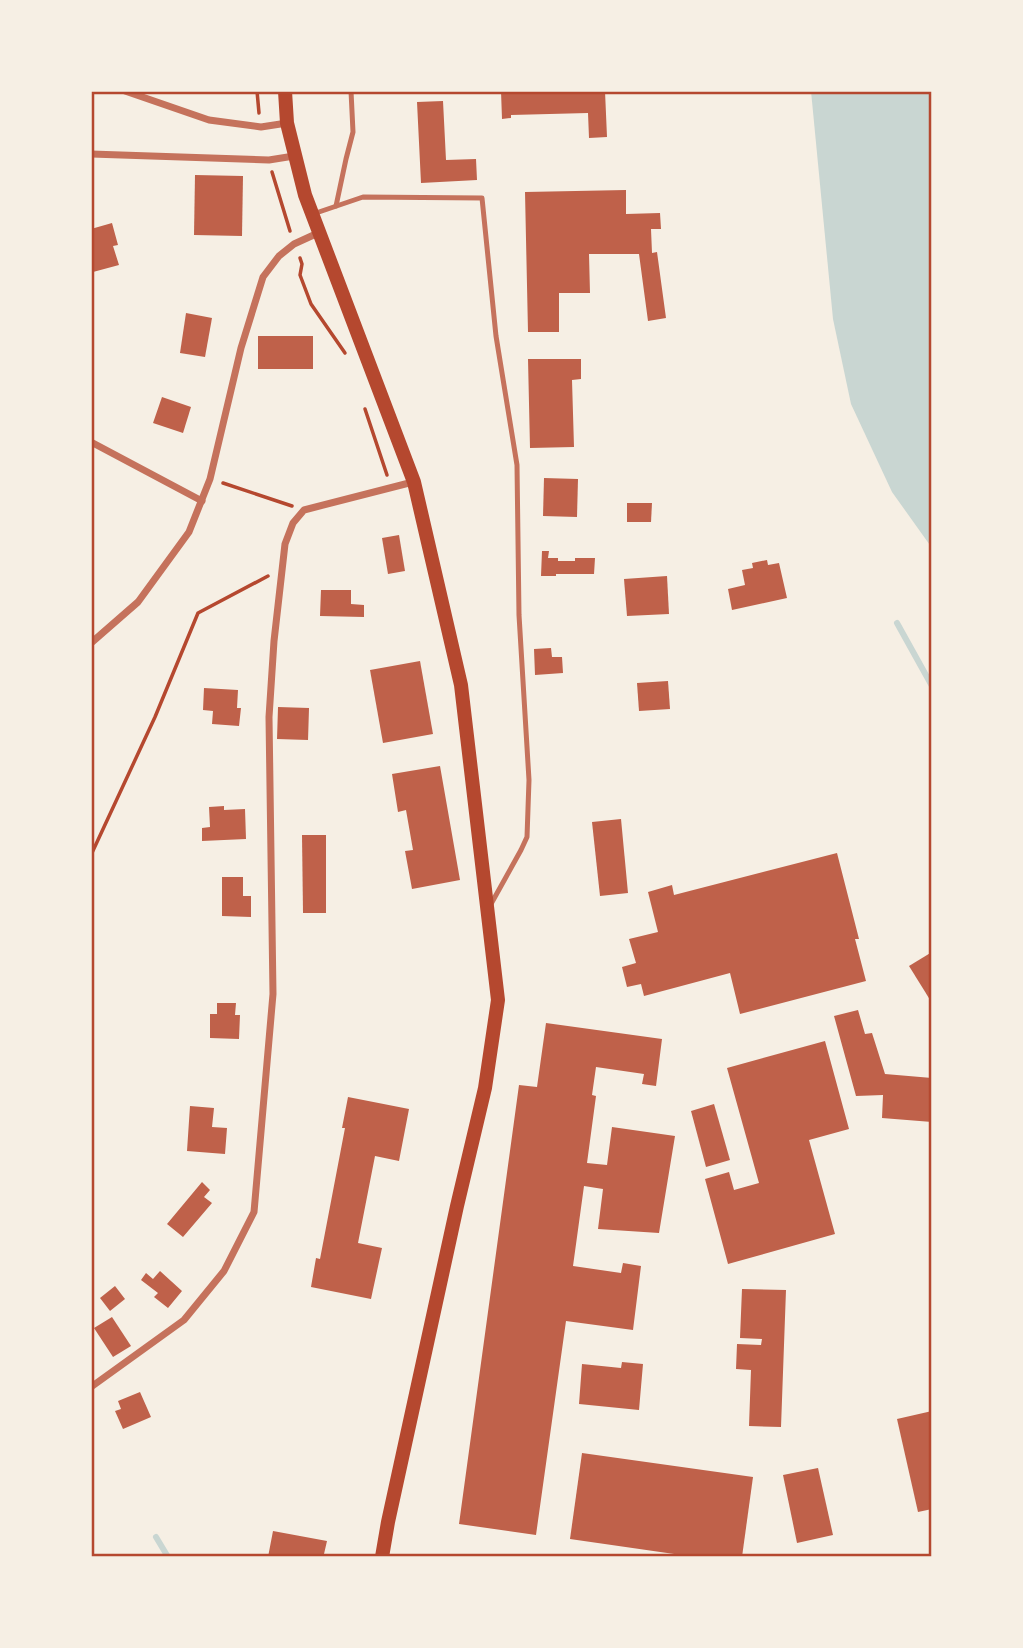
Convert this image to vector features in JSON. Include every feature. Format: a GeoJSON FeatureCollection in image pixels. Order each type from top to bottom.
{"type":"FeatureCollection","features":[{"type":"Feature","properties":{"kind":"main road"},"geometry":{"type":"LineString","coordinates":[[285,91],[287,123],[304,195],[414,482],[461,685],[498,1000],[485,1088],[382,1557]]}},
{"type":"Feature","properties":{"kind":"street"},"geometry":{"type":"LineString","coordinates":[[125,91],[209,120],[261,127],[287,123]]}},
{"type":"Feature","properties":{"kind":"street"},"geometry":{"type":"LineString","coordinates":[[91,154],[269,160],[294,156]]}},
{"type":"Feature","properties":{"kind":"street"},"geometry":{"type":"LineString","coordinates":[[91,643],[138,602],[189,532],[210,479],[241,348],[263,277],[279,256],[294,244],[318,233]]}},
{"type":"Feature","properties":{"kind":"street"},"geometry":{"type":"LineString","coordinates":[[91,442],[202,501]]}},
{"type":"Feature","properties":{"kind":"street"},"geometry":{"type":"LineString","coordinates":[[91,1387],[184,1320],[224,1271],[254,1212],[273,994],[269,717],[285,544],[293,523],[304,510],[414,482]]}},
{"type":"Feature","properties":{"kind":"lane"},"geometry":{"type":"LineString","coordinates":[[337,206],[354,132],[351,91]]}},
{"type":"Feature","properties":{"kind":"lane"},"geometry":{"type":"LineString","coordinates":[[312,215],[363,197],[482,198],[496,336],[517,465],[519,615],[529,780],[527,837],[487,910]]}},
{"type":"Feature","properties":{"kind":"path"},"geometry":{"type":"LineString","coordinates":[[257,91],[261,127]]}},
{"type":"Feature","properties":{"kind":"path"},"geometry":{"type":"LineString","coordinates":[[269,160],[302,264],[300,275],[311,304],[348,358]]}},
{"type":"Feature","properties":{"kind":"path"},"geometry":{"type":"LineString","coordinates":[[366,410],[391,487]]}},
{"type":"Feature","properties":{"kind":"path"},"geometry":{"type":"LineString","coordinates":[[210,479],[304,510]]}},
{"type":"Feature","properties":{"kind":"path"},"geometry":{"type":"LineString","coordinates":[[91,855],[155,717],[198,613],[282,569]]}},
{"type":"Feature","properties":{"kind":"shaded area"},"geometry":{"type":"Polygon","coordinates":[[[811,91],[932,91],[932,548],[892,492],[851,404],[833,319],[811,91]]]}},
{"type":"Feature","properties":{"kind":"building"},"geometry":{"type":"Polygon","coordinates":[[[501,91],[605,91],[607,137],[589,138],[588,113],[511,115],[511,118],[502,119],[501,91]]]}},
{"type":"Feature","properties":{"kind":"building"},"geometry":{"type":"Polygon","coordinates":[[[443,101],[446,160],[476,159],[477,180],[421,183],[417,102],[443,101]]]}},
{"type":"Feature","properties":{"kind":"building"},"geometry":{"type":"Polygon","coordinates":[[[195,175],[243,176],[242,236],[194,235],[195,175]]]}},
{"type":"Feature","properties":{"kind":"building"},"geometry":{"type":"Polygon","coordinates":[[[626,190],[626,214],[660,213],[661,229],[651,229],[652,253],[657,252],[666,318],[648,321],[639,254],[589,254],[590,293],[559,293],[559,332],[528,332],[525,192],[626,190]]]}},
{"type":"Feature","properties":{"kind":"building"},"geometry":{"type":"Polygon","coordinates":[[[112,223],[118,245],[113,246],[119,265],[93,272],[91,229],[112,223]]]}},
{"type":"Feature","properties":{"kind":"building"},"geometry":{"type":"Polygon","coordinates":[[[186,313],[212,318],[205,357],[180,353],[186,313]]]}},
{"type":"Feature","properties":{"kind":"building"},"geometry":{"type":"Polygon","coordinates":[[[258,336],[313,336],[313,369],[258,369],[258,336]]]}},
{"type":"Feature","properties":{"kind":"building"},"geometry":{"type":"Polygon","coordinates":[[[528,359],[581,359],[581,379],[572,380],[574,447],[530,448],[528,359]]]}},
{"type":"Feature","properties":{"kind":"building"},"geometry":{"type":"Polygon","coordinates":[[[162,397],[191,407],[183,433],[153,423],[162,397]]]}},
{"type":"Feature","properties":{"kind":"building"},"geometry":{"type":"Polygon","coordinates":[[[544,478],[578,479],[577,517],[543,516],[544,478]]]}},
{"type":"Feature","properties":{"kind":"building"},"geometry":{"type":"Polygon","coordinates":[[[627,503],[652,503],[651,522],[627,522],[627,503]]]}},
{"type":"Feature","properties":{"kind":"building"},"geometry":{"type":"Polygon","coordinates":[[[399,535],[405,571],[388,574],[382,538],[399,535]]]}},
{"type":"Feature","properties":{"kind":"building"},"geometry":{"type":"Polygon","coordinates":[[[542,551],[549,551],[548,558],[558,558],[558,561],[595,558],[594,574],[541,576],[542,551]]]}},
{"type":"Feature","properties":{"kind":"building"},"geometry":{"type":"Polygon","coordinates":[[[767,560],[768,565],[779,563],[787,598],[732,610],[728,589],[745,585],[742,570],[753,568],[752,563],[767,560]]]}},
{"type":"Feature","properties":{"kind":"building"},"geometry":{"type":"Polygon","coordinates":[[[667,576],[669,614],[627,616],[624,579],[667,576]]]}},
{"type":"Feature","properties":{"kind":"building"},"geometry":{"type":"Polygon","coordinates":[[[321,590],[351,590],[351,604],[364,605],[364,617],[320,616],[321,590]]]}},
{"type":"Feature","properties":{"kind":"building"},"geometry":{"type":"Polygon","coordinates":[[[551,648],[552,657],[562,657],[563,673],[535,675],[534,649],[551,648]]]}},
{"type":"Feature","properties":{"kind":"building"},"geometry":{"type":"Polygon","coordinates":[[[420,661],[433,734],[383,743],[370,670],[420,661]]]}},
{"type":"Feature","properties":{"kind":"building"},"geometry":{"type":"Polygon","coordinates":[[[668,681],[670,709],[639,711],[637,683],[668,681]]]}},
{"type":"Feature","properties":{"kind":"building"},"geometry":{"type":"Polygon","coordinates":[[[204,688],[238,690],[237,708],[241,708],[239,726],[212,724],[213,711],[203,710],[204,688]]]}},
{"type":"Feature","properties":{"kind":"building"},"geometry":{"type":"Polygon","coordinates":[[[278,707],[309,708],[308,740],[277,739],[278,707]]]}},
{"type":"Feature","properties":{"kind":"building"},"geometry":{"type":"Polygon","coordinates":[[[440,766],[460,880],[412,889],[405,851],[413,850],[406,810],[398,812],[392,774],[440,766]]]}},
{"type":"Feature","properties":{"kind":"building"},"geometry":{"type":"Polygon","coordinates":[[[224,806],[224,810],[245,809],[246,839],[202,841],[202,828],[210,827],[209,807],[224,806]]]}},
{"type":"Feature","properties":{"kind":"building"},"geometry":{"type":"Polygon","coordinates":[[[621,819],[628,893],[600,896],[592,822],[621,819]]]}},
{"type":"Feature","properties":{"kind":"building"},"geometry":{"type":"Polygon","coordinates":[[[302,835],[326,835],[326,913],[303,913],[302,835]]]}},
{"type":"Feature","properties":{"kind":"building"},"geometry":{"type":"Polygon","coordinates":[[[837,853],[859,939],[855,939],[866,981],[740,1014],[730,973],[644,996],[641,984],[627,987],[622,967],[636,963],[629,939],[658,932],[648,892],[672,885],[674,895],[837,853]]]}},
{"type":"Feature","properties":{"kind":"building"},"geometry":{"type":"Polygon","coordinates":[[[222,877],[243,877],[243,896],[251,896],[251,917],[222,916],[222,877]]]}},
{"type":"Feature","properties":{"kind":"building"},"geometry":{"type":"Polygon","coordinates":[[[932,952],[932,1003],[909,966],[932,952]]]}},
{"type":"Feature","properties":{"kind":"building"},"geometry":{"type":"Polygon","coordinates":[[[217,1003],[236,1003],[235,1015],[240,1015],[239,1039],[210,1038],[210,1014],[217,1014],[217,1003]]]}},
{"type":"Feature","properties":{"kind":"building"},"geometry":{"type":"Polygon","coordinates":[[[858,1010],[865,1034],[872,1033],[885,1074],[932,1078],[932,1122],[882,1118],[883,1095],[856,1096],[834,1016],[858,1010]]]}},
{"type":"Feature","properties":{"kind":"building"},"geometry":{"type":"Polygon","coordinates":[[[546,1023],[662,1039],[656,1086],[642,1084],[644,1074],[596,1067],[592,1095],[596,1096],[587,1163],[607,1165],[612,1127],[675,1136],[659,1233],[598,1229],[603,1189],[584,1186],[573,1266],[621,1273],[623,1263],[641,1266],[633,1330],[566,1321],[536,1535],[459,1524],[519,1085],[537,1087],[546,1023]]]}},
{"type":"Feature","properties":{"kind":"building"},"geometry":{"type":"Polygon","coordinates":[[[825,1041],[849,1129],[809,1140],[835,1234],[728,1264],[705,1179],[729,1172],[734,1190],[759,1183],[727,1068],[825,1041]]]}},
{"type":"Feature","properties":{"kind":"building"},"geometry":{"type":"Polygon","coordinates":[[[348,1097],[409,1109],[399,1161],[375,1156],[358,1243],[382,1248],[371,1299],[311,1287],[316,1258],[320,1259],[345,1128],[342,1128],[348,1097]]]}},
{"type":"Feature","properties":{"kind":"building"},"geometry":{"type":"Polygon","coordinates":[[[714,1104],[730,1160],[706,1167],[691,1111],[714,1104]]]}},
{"type":"Feature","properties":{"kind":"building"},"geometry":{"type":"Polygon","coordinates":[[[190,1106],[214,1108],[212,1127],[227,1128],[225,1154],[187,1151],[190,1106]]]}},
{"type":"Feature","properties":{"kind":"building"},"geometry":{"type":"Polygon","coordinates":[[[202,1182],[210,1190],[204,1197],[212,1203],[183,1237],[167,1224],[202,1182]]]}},
{"type":"Feature","properties":{"kind":"building"},"geometry":{"type":"Polygon","coordinates":[[[160,1271],[182,1291],[168,1308],[154,1297],[158,1293],[141,1280],[146,1273],[153,1279],[160,1271]]]}},
{"type":"Feature","properties":{"kind":"building"},"geometry":{"type":"Polygon","coordinates":[[[115,1286],[125,1299],[110,1311],[100,1298],[115,1286]]]}},
{"type":"Feature","properties":{"kind":"building"},"geometry":{"type":"Polygon","coordinates":[[[742,1289],[786,1290],[781,1427],[749,1426],[751,1370],[736,1369],[737,1344],[761,1345],[762,1339],[740,1338],[742,1289]]]}},
{"type":"Feature","properties":{"kind":"building"},"geometry":{"type":"Polygon","coordinates":[[[112,1317],[131,1346],[113,1357],[94,1328],[112,1317]]]}},
{"type":"Feature","properties":{"kind":"building"},"geometry":{"type":"Polygon","coordinates":[[[622,1362],[643,1364],[639,1410],[579,1404],[582,1364],[621,1368],[622,1362]]]}},
{"type":"Feature","properties":{"kind":"building"},"geometry":{"type":"Polygon","coordinates":[[[140,1392],[151,1417],[123,1429],[115,1411],[121,1409],[118,1401],[140,1392]]]}},
{"type":"Feature","properties":{"kind":"building"},"geometry":{"type":"Polygon","coordinates":[[[932,1411],[932,1509],[918,1512],[897,1419],[932,1411]]]}},
{"type":"Feature","properties":{"kind":"building"},"geometry":{"type":"Polygon","coordinates":[[[582,1453],[753,1477],[742,1557],[695,1557],[570,1539],[582,1453]]]}},
{"type":"Feature","properties":{"kind":"building"},"geometry":{"type":"Polygon","coordinates":[[[818,1468],[833,1535],[797,1543],[783,1475],[818,1468]]]}},
{"type":"Feature","properties":{"kind":"building"},"geometry":{"type":"Polygon","coordinates":[[[273,1531],[327,1541],[324,1554],[331,1557],[268,1557],[273,1531]]]}},
{"type":"Feature","properties":{"kind":"waterway"},"geometry":{"type":"LineString","coordinates":[[897,623],[932,686]]}},
{"type":"Feature","properties":{"kind":"waterway"},"geometry":{"type":"LineString","coordinates":[[156,1537],[168,1557]]}}]}
